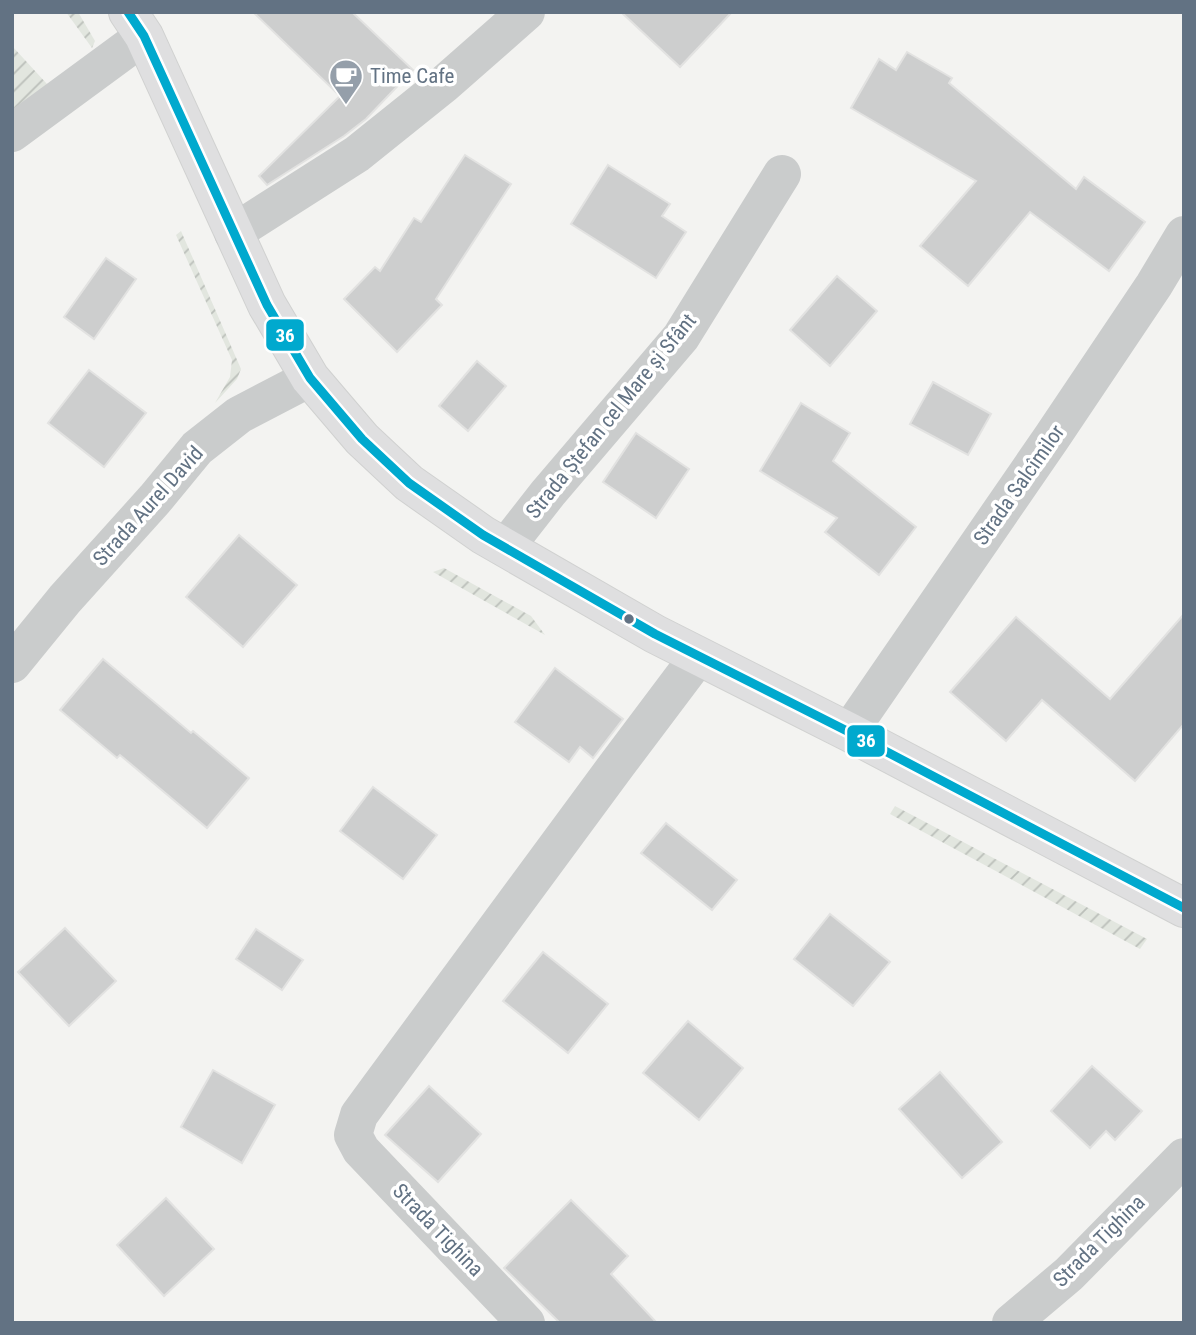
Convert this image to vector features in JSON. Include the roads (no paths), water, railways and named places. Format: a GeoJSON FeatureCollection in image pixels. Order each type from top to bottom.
{"type":"FeatureCollection","features":[{"type":"Feature","properties":{"kind":"main road"},"geometry":{"type":"LineString","coordinates":[[136,24],[267,305],[310,378],[362,439],[409,483],[483,536],[698,657],[849,732],[1184,908]]}},
{"type":"Feature","properties":{"kind":"street"},"geometry":{"type":"LineString","coordinates":[[233,233],[357,153],[443,85],[526,12]]}},
{"type":"Feature","properties":{"kind":"street"},"geometry":{"type":"LineString","coordinates":[[12,132],[136,24]]}},
{"type":"Feature","properties":{"kind":"street","name":"Strada Ștefan cel Mare și Sfânt"},"geometry":{"type":"LineString","coordinates":[[505,548],[548,493],[681,337],[782,174]]}},
{"type":"Feature","properties":{"kind":"street","name":"Strada Salcîmilor"},"geometry":{"type":"LineString","coordinates":[[849,732],[1052,437],[1154,285],[1184,235]]}},
{"type":"Feature","properties":{"kind":"street","name":"Strada Aurel David"},"geometry":{"type":"LineString","coordinates":[[12,664],[197,448],[239,415],[310,378]]}},
{"type":"Feature","properties":{"kind":"street","name":"Strada Tighina"},"geometry":{"type":"LineString","coordinates":[[526,1323],[361,1150],[353,1135],[359,1115],[698,657]]}},
{"type":"Feature","properties":{"kind":"street","name":"Strada Tighina"},"geometry":{"type":"LineString","coordinates":[[1011,1323],[1069,1275],[1184,1157]]}},
{"type":"Feature","properties":{"kind":"place","name":"Time Cafe"},"geometry":{"type":"Point","coordinates":[346,106]}}]}
